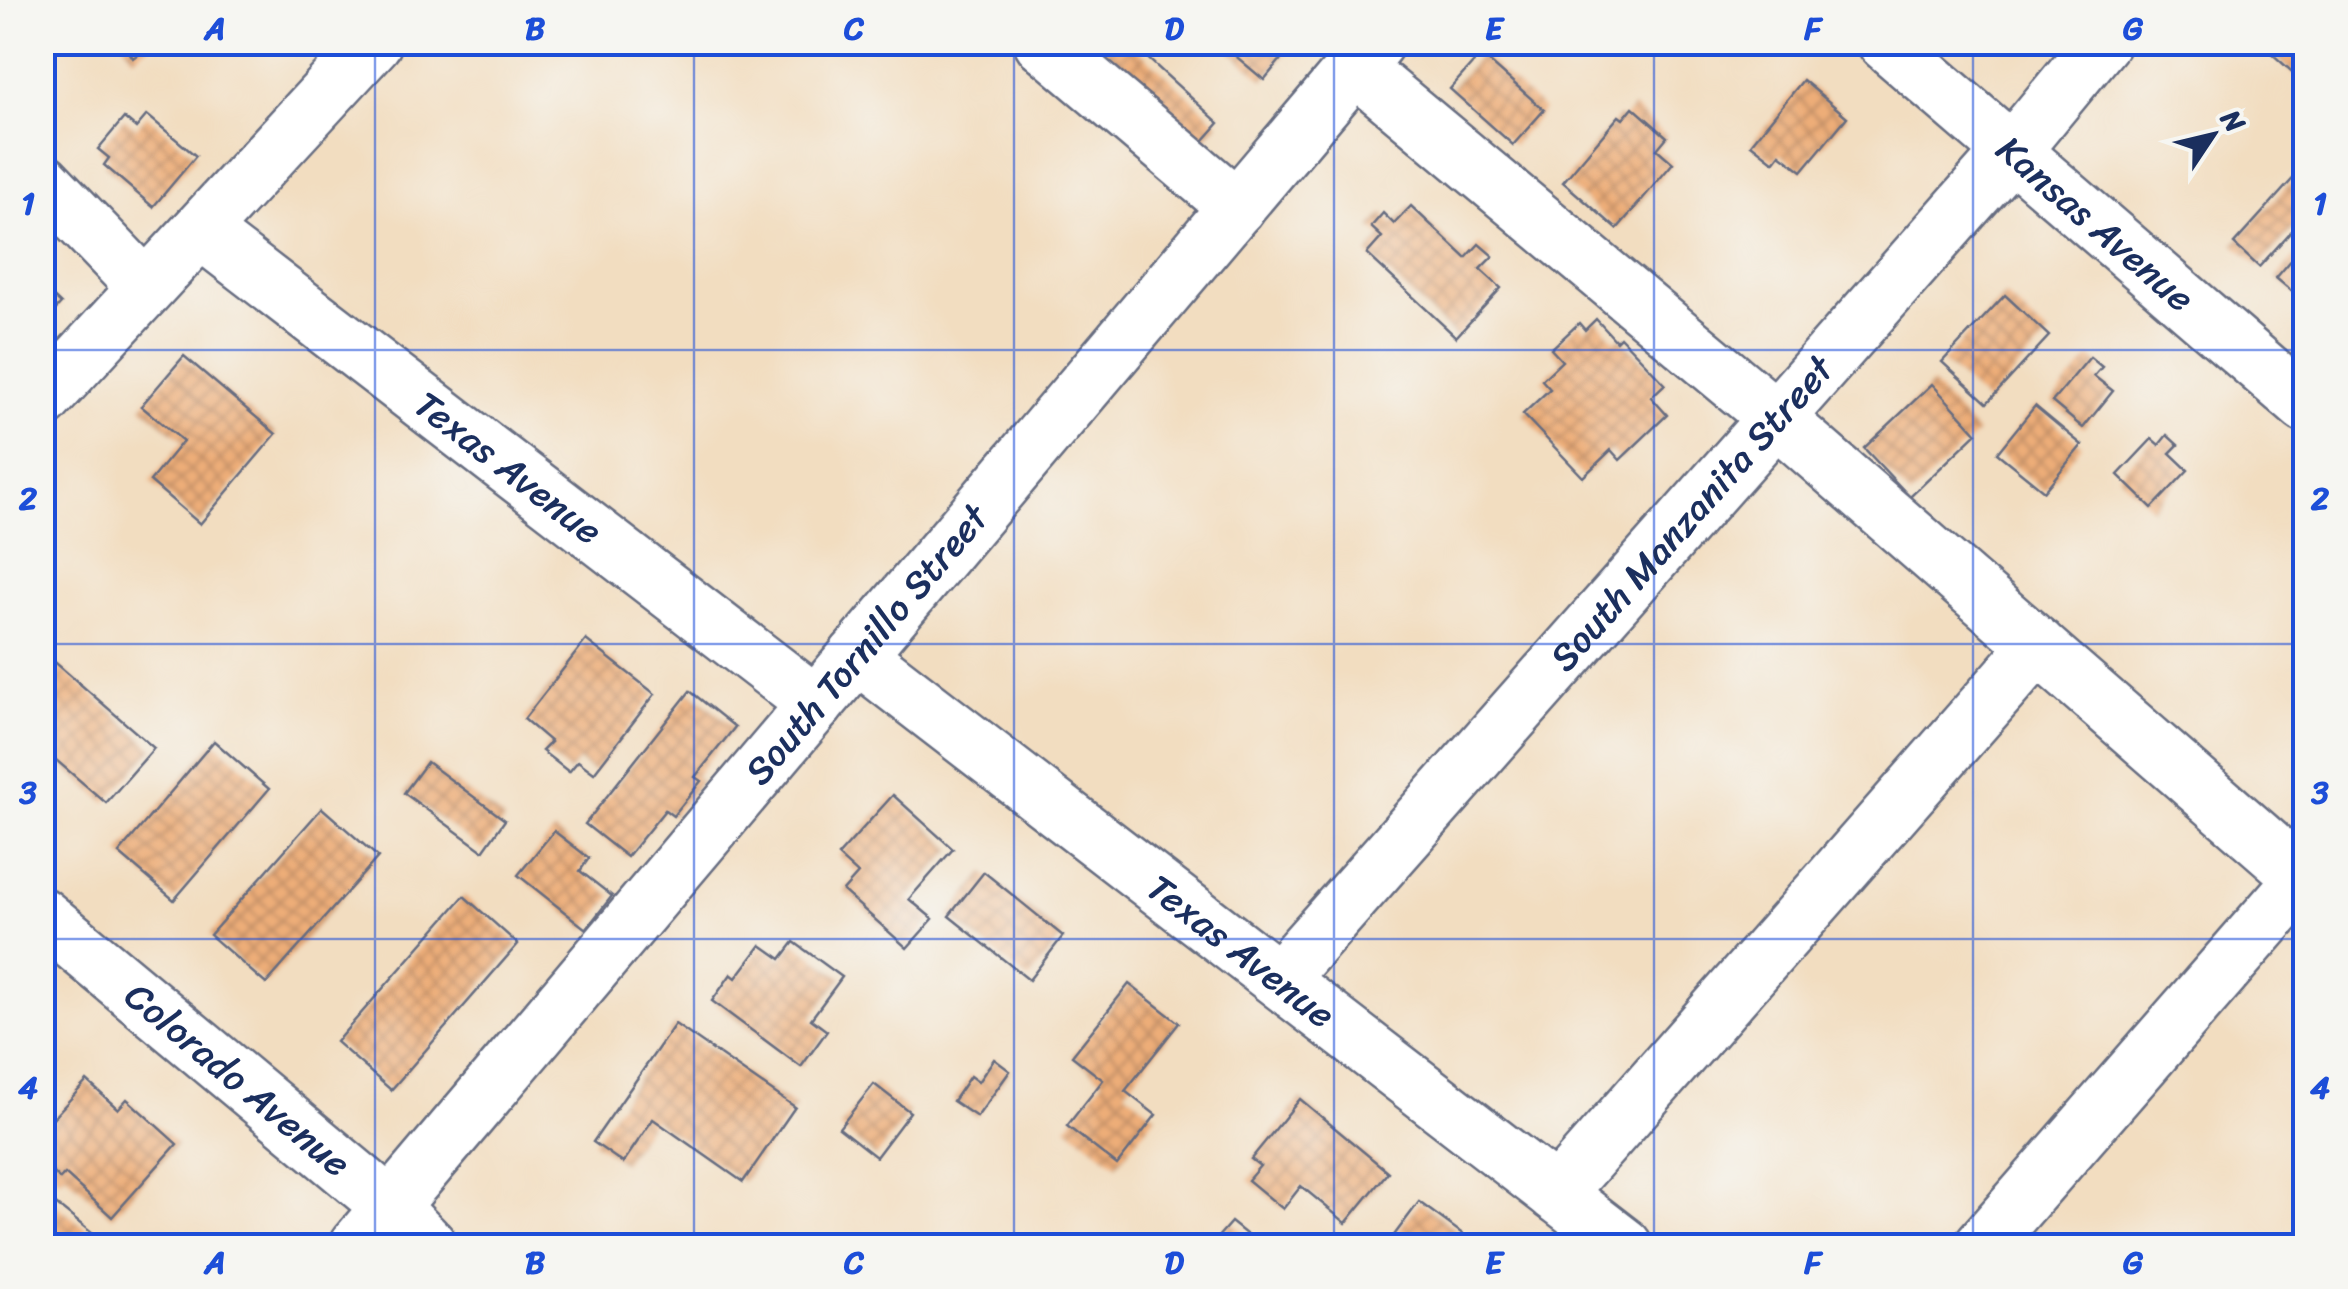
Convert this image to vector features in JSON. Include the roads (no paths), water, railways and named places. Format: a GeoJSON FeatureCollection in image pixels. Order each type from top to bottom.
{"type":"FeatureCollection","features":[{"type":"Feature","properties":{"kind":"street"},"geometry":{"type":"LineString","coordinates":[[42,401],[374,42]]}},
{"type":"Feature","properties":{"kind":"street"},"geometry":{"type":"LineString","coordinates":[[1042,42],[1238,207]]}},
{"type":"Feature","properties":{"kind":"street","name":"Kansas Avenue"},"geometry":{"type":"LineString","coordinates":[[1885,42],[2306,405]]}},
{"type":"Feature","properties":{"kind":"street","name":"South Manzanita Street"},"geometry":{"type":"LineString","coordinates":[[1279,980],[2012,151],[2102,42]]}},
{"type":"Feature","properties":{"kind":"street"},"geometry":{"type":"LineString","coordinates":[[1366,55],[1776,418],[2305,877],[1982,1246]]}},
{"type":"Feature","properties":{"kind":"street","name":"South Tornillo Street"},"geometry":{"type":"LineString","coordinates":[[374,1227],[1366,55]]}},
{"type":"Feature","properties":{"kind":"street"},"geometry":{"type":"LineString","coordinates":[[42,180],[146,287]]}},
{"type":"Feature","properties":{"kind":"street","name":"Texas Avenue"},"geometry":{"type":"LineString","coordinates":[[201,231],[816,704]]}},
{"type":"Feature","properties":{"kind":"street"},"geometry":{"type":"LineString","coordinates":[[1556,1194],[2038,646]]}},
{"type":"Feature","properties":{"kind":"street","name":"Texas Avenue"},"geometry":{"type":"LineString","coordinates":[[857,656],[1624,1246]]}},
{"type":"Feature","properties":{"kind":"street","name":"Colorado Avenue"},"geometry":{"type":"LineString","coordinates":[[42,916],[374,1227],[429,1246]]}}]}
